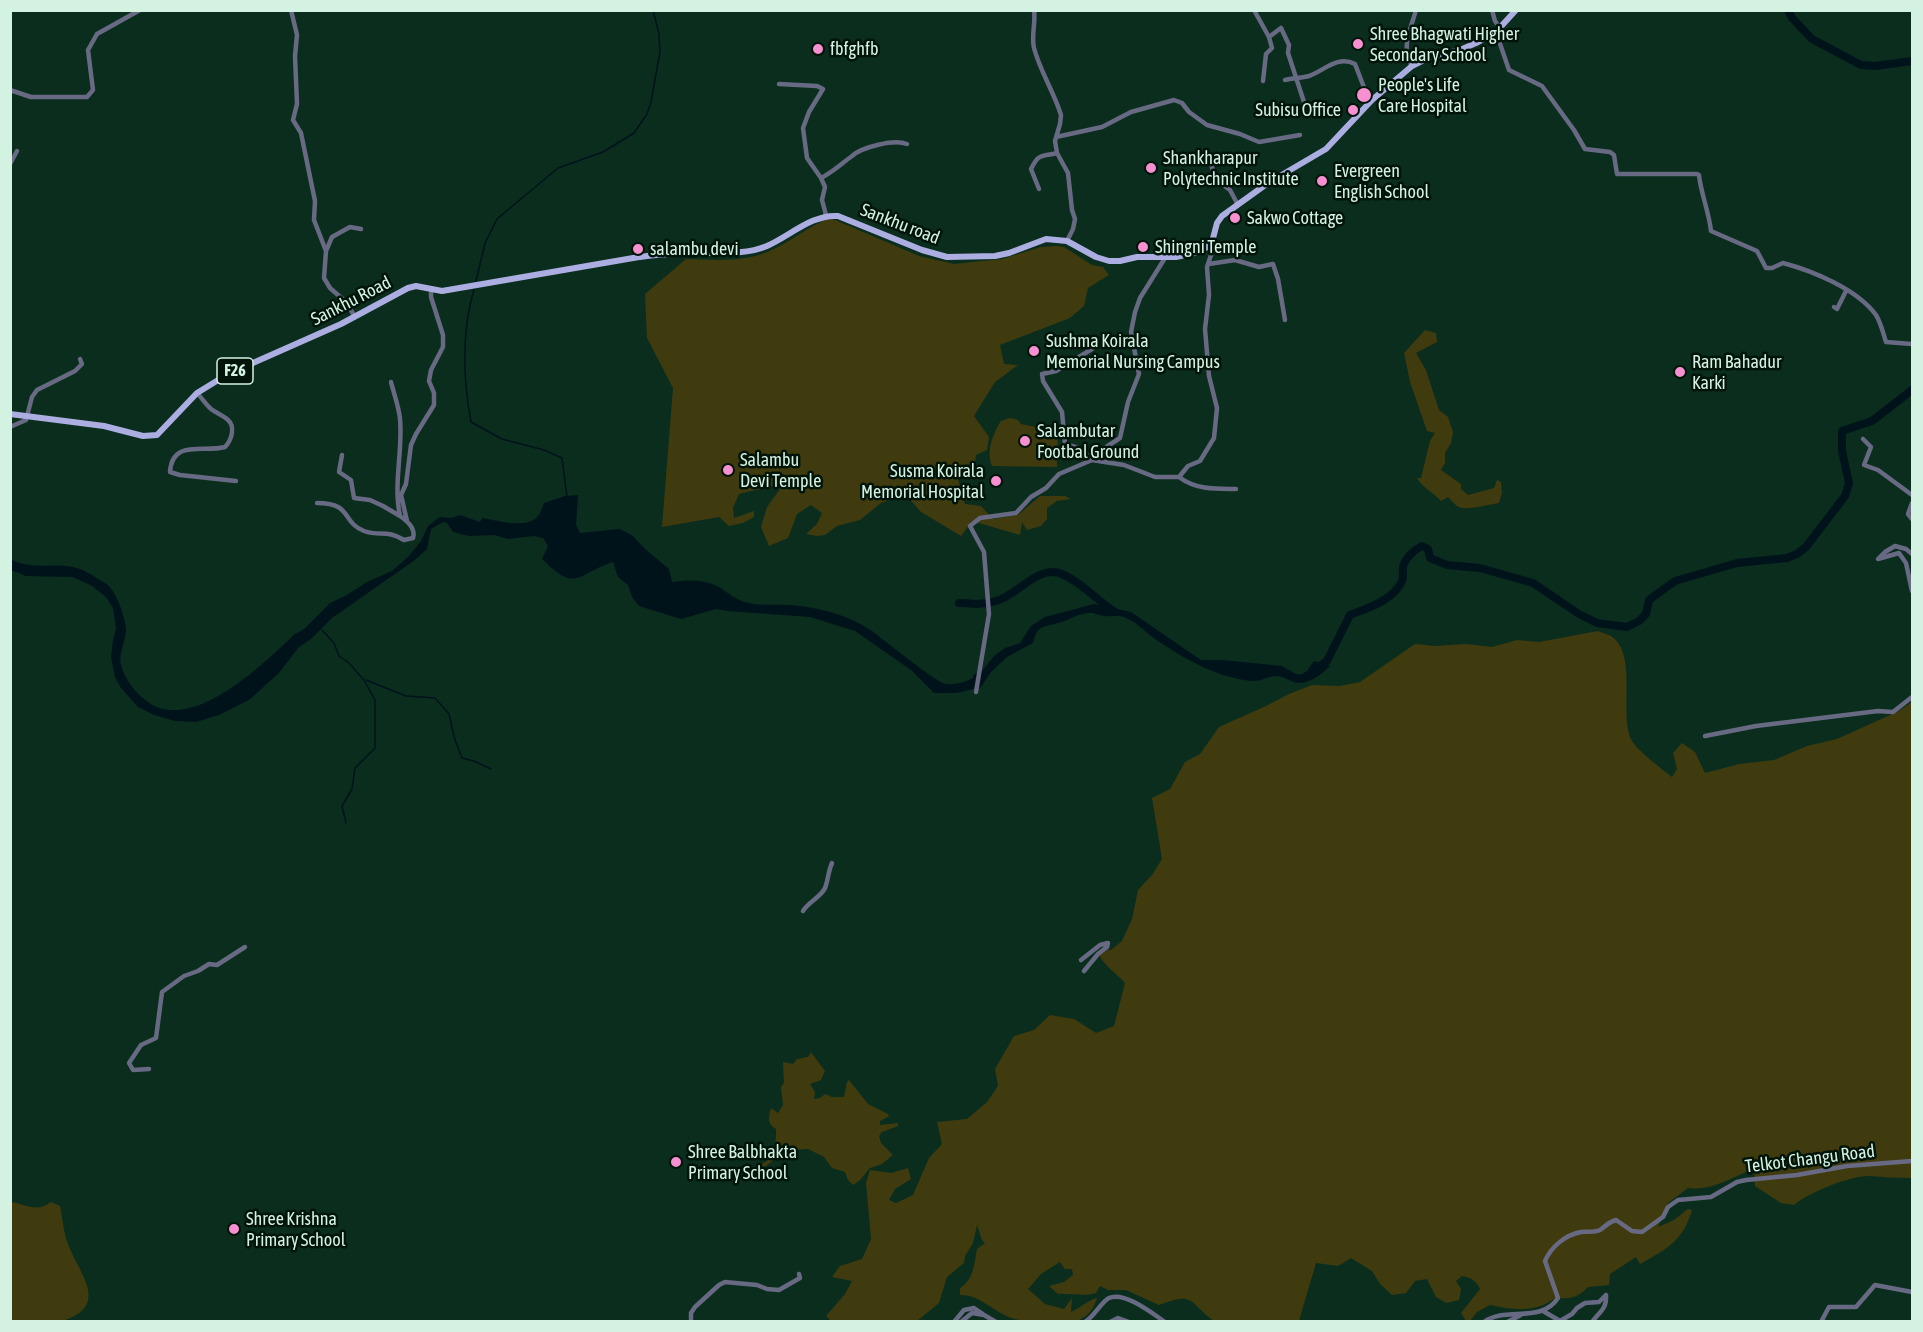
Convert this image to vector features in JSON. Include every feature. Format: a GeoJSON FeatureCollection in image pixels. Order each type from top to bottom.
{"type":"FeatureCollection","features":[{"type":"Feature","properties":{"kind":"main road"},"geometry":{"type":"LineString","coordinates":[[1066,241],[1096,257],[1109,261],[1137,257],[1186,256],[1207,247],[1212,242],[1220,219],[1268,183],[1326,149],[1372,100],[1412,66],[1428,58],[1460,50],[1476,43],[1498,30],[1516,10]]}},
{"type":"Feature","properties":{"kind":"main road","name":"Sankhu road"},"geometry":{"type":"LineString","coordinates":[[826,215],[837,216],[922,250],[946,257],[995,256],[1046,239],[1066,241]]}},
{"type":"Feature","properties":{"kind":"main road","name":"Sankhu Road"},"geometry":{"type":"LineString","coordinates":[[10,414],[104,426],[151,437],[163,431],[197,393],[228,374],[355,317],[412,287],[442,291],[639,257],[735,253],[764,248],[826,215]]}},
{"type":"Feature","properties":{"kind":"street"},"geometry":{"type":"LineString","coordinates":[[10,90],[31,97],[87,97],[93,90],[88,50],[97,34],[140,10]]}},
{"type":"Feature","properties":{"kind":"street"},"geometry":{"type":"LineString","coordinates":[[291,10],[297,35],[295,56],[297,104],[293,120],[301,133],[315,201],[314,220],[326,251]]}},
{"type":"Feature","properties":{"kind":"street"},"geometry":{"type":"LineString","coordinates":[[1034,10],[1034,49],[1060,115],[1056,136],[1057,153],[1068,173],[1075,219],[1073,229],[1066,241]]}},
{"type":"Feature","properties":{"kind":"street"},"geometry":{"type":"LineString","coordinates":[[1254,10],[1269,37],[1272,48],[1266,54],[1263,81]]}},
{"type":"Feature","properties":{"kind":"street"},"geometry":{"type":"LineString","coordinates":[[1412,66],[1408,61],[1407,42],[1416,10]]}},
{"type":"Feature","properties":{"kind":"street"},"geometry":{"type":"LineString","coordinates":[[1487,10],[1492,11],[1509,70],[1542,86],[1574,130],[1585,150],[1610,152],[1614,155],[1617,174],[1699,175],[1711,231],[1757,252],[1766,268],[1773,268],[1783,263],[1816,273],[1866,304],[1877,318],[1886,342],[1912,344]]}},
{"type":"Feature","properties":{"kind":"street"},"geometry":{"type":"LineString","coordinates":[[1269,37],[1281,28],[1289,45],[1288,53],[1304,102]]}},
{"type":"Feature","properties":{"kind":"street"},"geometry":{"type":"LineString","coordinates":[[1285,80],[1311,75],[1323,67],[1336,63],[1352,62],[1357,67],[1362,84],[1372,100]]}},
{"type":"Feature","properties":{"kind":"street"},"geometry":{"type":"LineString","coordinates":[[779,84],[817,86],[823,89],[809,112],[803,128],[807,158],[825,187],[822,200],[826,215]]}},
{"type":"Feature","properties":{"kind":"street"},"geometry":{"type":"LineString","coordinates":[[1056,136],[1102,127],[1131,112],[1174,100],[1182,103],[1189,112],[1207,125],[1259,142],[1300,135]]}},
{"type":"Feature","properties":{"kind":"street"},"geometry":{"type":"LineString","coordinates":[[821,178],[834,171],[856,153],[892,142],[907,144]]}},
{"type":"Feature","properties":{"kind":"street"},"geometry":{"type":"LineString","coordinates":[[10,164],[17,151]]}},
{"type":"Feature","properties":{"kind":"street"},"geometry":{"type":"LineString","coordinates":[[1039,189],[1031,169],[1036,159],[1057,153]]}},
{"type":"Feature","properties":{"kind":"street"},"geometry":{"type":"LineString","coordinates":[[1172,160],[1190,155],[1206,162],[1210,161],[1216,180],[1230,190],[1238,205]]}},
{"type":"Feature","properties":{"kind":"street"},"geometry":{"type":"LineString","coordinates":[[355,317],[346,302],[326,282],[324,273],[326,251],[332,237],[350,227],[361,230]]}},
{"type":"Feature","properties":{"kind":"street"},"geometry":{"type":"LineString","coordinates":[[1179,477],[1188,466],[1200,461],[1214,438],[1217,408],[1209,376],[1205,329],[1209,295],[1207,273],[1212,252],[1207,247]]}},
{"type":"Feature","properties":{"kind":"street"},"geometry":{"type":"LineString","coordinates":[[976,692],[989,608],[984,552],[971,530],[971,524],[986,516],[1016,513],[1030,497],[1046,488],[1059,474],[1092,460],[1097,453],[1118,441],[1122,435],[1128,402],[1139,374],[1131,332],[1135,312],[1140,298],[1165,258]]}},
{"type":"Feature","properties":{"kind":"street"},"geometry":{"type":"LineString","coordinates":[[1209,264],[1235,260],[1259,267],[1273,264],[1285,320]]}},
{"type":"Feature","properties":{"kind":"street"},"geometry":{"type":"LineString","coordinates":[[406,521],[401,495],[406,484],[411,446],[434,405],[434,393],[429,381],[431,370],[443,347],[443,336],[431,290]]}},
{"type":"Feature","properties":{"kind":"street"},"geometry":{"type":"LineString","coordinates":[[1833,307],[1837,309],[1846,291]]}},
{"type":"Feature","properties":{"kind":"street"},"geometry":{"type":"LineString","coordinates":[[1092,349],[1056,371],[1042,374],[1043,381],[1062,412],[1065,444],[1082,449],[1092,460],[1124,465],[1155,477],[1179,477],[1192,485],[1203,488],[1236,489]]}},
{"type":"Feature","properties":{"kind":"street"},"geometry":{"type":"LineString","coordinates":[[10,427],[26,420],[32,397],[37,390],[75,372],[82,364],[80,359]]}},
{"type":"Feature","properties":{"kind":"street"},"geometry":{"type":"LineString","coordinates":[[391,382],[400,417],[399,476],[396,494],[400,516]]}},
{"type":"Feature","properties":{"kind":"street"},"geometry":{"type":"LineString","coordinates":[[197,393],[210,408],[228,420],[232,425],[232,433],[225,447],[184,451],[174,456],[170,472],[236,481]]}},
{"type":"Feature","properties":{"kind":"street"},"geometry":{"type":"LineString","coordinates":[[1863,439],[1871,447],[1864,465],[1878,470],[1912,495]]}},
{"type":"Feature","properties":{"kind":"street"},"geometry":{"type":"LineString","coordinates":[[317,503],[338,505],[363,531],[389,532],[404,540],[410,540],[414,536],[413,529],[400,516],[370,500],[354,498],[351,480],[339,472],[342,455]]}},
{"type":"Feature","properties":{"kind":"street"},"geometry":{"type":"LineString","coordinates":[[1912,503],[1908,514],[1912,519]]}},
{"type":"Feature","properties":{"kind":"street"},"geometry":{"type":"LineString","coordinates":[[1912,554],[1906,549],[1895,546],[1878,559],[1899,553],[1906,563],[1912,591]]}},
{"type":"Feature","properties":{"kind":"street"},"geometry":{"type":"LineString","coordinates":[[1705,736],[1756,726],[1878,711],[1893,712],[1912,697]]}},
{"type":"Feature","properties":{"kind":"street"},"geometry":{"type":"LineString","coordinates":[[803,911],[825,888],[826,875],[832,863]]}},
{"type":"Feature","properties":{"kind":"street"},"geometry":{"type":"LineString","coordinates":[[1081,960],[1100,945],[1108,943],[1107,947],[1084,970]]}},
{"type":"Feature","properties":{"kind":"street"},"geometry":{"type":"LineString","coordinates":[[149,1069],[133,1070],[129,1063],[141,1045],[156,1038],[162,992],[184,976],[209,964],[217,965],[245,947]]}},
{"type":"Feature","properties":{"kind":"street","name":"Telkot Changu Road"},"geometry":{"type":"LineString","coordinates":[[1543,1311],[1558,1298],[1545,1261],[1549,1253],[1567,1237],[1600,1230],[1608,1222],[1616,1220],[1632,1231],[1642,1232],[1663,1217],[1668,1207],[1678,1200],[1711,1197],[1737,1182],[1746,1180],[1797,1176],[1847,1166],[1912,1161]]}},
{"type":"Feature","properties":{"kind":"street"},"geometry":{"type":"LineString","coordinates":[[691,1322],[691,1313],[695,1307],[719,1285],[731,1282],[779,1290],[800,1278],[799,1274]]}},
{"type":"Feature","properties":{"kind":"street"},"geometry":{"type":"LineString","coordinates":[[1821,1322],[1829,1307],[1856,1308],[1875,1285],[1912,1292]]}},
{"type":"Feature","properties":{"kind":"street"},"geometry":{"type":"LineString","coordinates":[[1484,1322],[1498,1314],[1522,1315],[1543,1311],[1560,1321],[1585,1303],[1599,1302],[1606,1295],[1607,1303],[1603,1311],[1592,1322]]}},
{"type":"Feature","properties":{"kind":"street"},"geometry":{"type":"LineString","coordinates":[[1085,1322],[1094,1316],[1108,1298],[1119,1296],[1129,1298],[1164,1322]]}},
{"type":"Feature","properties":{"kind":"street"},"geometry":{"type":"LineString","coordinates":[[954,1322],[964,1310],[974,1308],[995,1321]]}},
{"type":"Feature","properties":{"kind":"street"},"geometry":{"type":"LineString","coordinates":[[961,1322],[972,1313],[984,1315]]}},
{"type":"Feature","properties":{"kind":"street"},"geometry":{"type":"LineString","coordinates":[[1507,1322],[1522,1315]]}},
{"type":"Feature","properties":{"kind":"street"},"geometry":{"type":"LineString","coordinates":[[1110,1322],[1118,1318],[1129,1322]]}},
{"type":"Feature","properties":{"kind":"shaded area"},"geometry":{"type":"Polygon","coordinates":[[[828,219],[919,256],[954,264],[1002,259],[1041,247],[1056,246],[1064,247],[1092,265],[1103,267],[1109,275],[1088,288],[1084,306],[1070,318],[1000,345],[1004,364],[1018,365],[995,382],[974,416],[989,437],[987,450],[976,455],[975,464],[959,466],[957,476],[965,504],[981,506],[993,519],[1018,515],[1040,496],[1065,496],[1071,499],[1057,501],[1047,508],[1047,519],[1041,526],[1027,530],[1022,522],[1020,535],[972,521],[961,536],[921,512],[906,495],[881,503],[860,520],[837,526],[825,535],[817,536],[806,534],[817,524],[822,513],[811,505],[797,514],[788,538],[769,546],[761,527],[767,507],[780,489],[773,486],[739,494],[733,508],[734,518],[754,511],[754,517],[743,523],[729,526],[719,517],[662,527],[673,388],[647,338],[645,294],[686,259],[731,260],[753,257],[788,242],[828,219]]]}},
{"type":"Feature","properties":{"kind":"shaded area"},"geometry":{"type":"Polygon","coordinates":[[[1425,330],[1436,333],[1437,342],[1416,353],[1426,370],[1439,410],[1448,417],[1453,432],[1441,470],[1461,484],[1461,489],[1468,495],[1494,488],[1497,480],[1501,482],[1502,493],[1499,503],[1462,508],[1448,497],[1441,501],[1417,478],[1421,478],[1430,441],[1435,433],[1427,431],[1410,382],[1404,353],[1425,330]]]}},
{"type":"Feature","properties":{"kind":"shaded area","name":"Salambutar Footbal Ground"},"geometry":{"type":"Polygon","coordinates":[[[1010,418],[1018,420],[1021,424],[1058,433],[1057,467],[992,466],[990,449],[995,431],[1001,421],[1010,418]]]}},
{"type":"Feature","properties":{"kind":"shaded area"},"geometry":{"type":"Polygon","coordinates":[[[1598,631],[1611,636],[1619,644],[1624,656],[1628,727],[1631,739],[1644,754],[1672,777],[1677,769],[1673,753],[1682,743],[1695,752],[1705,773],[1739,764],[1774,760],[1807,746],[1837,739],[1899,711],[1912,702],[1912,1178],[1861,1176],[1852,1178],[1819,1190],[1794,1205],[1781,1203],[1755,1186],[1754,1169],[1722,1183],[1688,1188],[1668,1203],[1658,1227],[1674,1220],[1688,1209],[1692,1210],[1679,1237],[1640,1264],[1636,1257],[1610,1274],[1609,1285],[1588,1287],[1581,1294],[1573,1297],[1555,1298],[1532,1308],[1515,1309],[1490,1305],[1477,1312],[1470,1321],[1466,1321],[1461,1313],[1480,1289],[1471,1279],[1462,1276],[1456,1281],[1461,1289],[1459,1300],[1446,1303],[1436,1297],[1427,1279],[1415,1281],[1406,1293],[1392,1295],[1380,1284],[1372,1271],[1351,1258],[1338,1266],[1316,1263],[1299,1321],[1214,1321],[1195,1304],[1185,1299],[1159,1305],[1126,1290],[1108,1290],[1100,1286],[1096,1293],[1091,1294],[1058,1294],[1049,1286],[1064,1282],[1073,1275],[1072,1269],[1065,1269],[1060,1262],[1041,1274],[1028,1289],[1045,1304],[1064,1309],[1072,1298],[1071,1312],[1097,1298],[1092,1309],[1084,1318],[1071,1322],[1020,1320],[1001,1313],[974,1298],[960,1295],[960,1288],[973,1271],[977,1249],[985,1243],[977,1225],[973,1243],[965,1256],[964,1263],[947,1277],[939,1303],[917,1321],[831,1321],[826,1316],[845,1294],[852,1281],[832,1277],[840,1266],[862,1259],[871,1239],[866,1183],[870,1170],[891,1173],[908,1168],[911,1179],[895,1189],[889,1200],[896,1203],[913,1195],[929,1158],[942,1144],[937,1122],[967,1119],[987,1102],[998,1086],[995,1069],[1014,1036],[1034,1030],[1050,1015],[1074,1019],[1096,1033],[1114,1026],[1125,983],[1099,955],[1111,950],[1122,941],[1132,919],[1138,890],[1152,875],[1162,859],[1152,798],[1170,789],[1185,762],[1200,754],[1219,727],[1312,685],[1340,686],[1360,682],[1415,644],[1434,646],[1467,644],[1492,647],[1517,640],[1539,642],[1598,631]]]}},
{"type":"Feature","properties":{"kind":"shaded area"},"geometry":{"type":"Polygon","coordinates":[[[811,1052],[825,1071],[821,1080],[810,1084],[815,1092],[814,1099],[825,1094],[832,1097],[844,1097],[849,1080],[868,1104],[888,1114],[889,1116],[880,1121],[880,1125],[898,1123],[898,1126],[882,1132],[879,1136],[881,1143],[893,1155],[882,1164],[870,1168],[853,1185],[845,1172],[832,1168],[824,1157],[808,1149],[792,1150],[781,1154],[766,1166],[749,1169],[767,1161],[774,1151],[776,1129],[769,1122],[769,1117],[771,1108],[778,1113],[783,1105],[781,1087],[784,1083],[783,1062],[793,1064],[797,1059],[808,1057],[811,1052]]]}},
{"type":"Feature","properties":{"kind":"shaded area"},"geometry":{"type":"Polygon","coordinates":[[[13,1202],[33,1207],[42,1207],[51,1202],[60,1206],[66,1238],[87,1285],[89,1296],[86,1306],[78,1314],[57,1322],[11,1321],[10,1204],[13,1202]]]}},
{"type":"Feature","properties":{"kind":"water"},"geometry":{"type":"Polygon","coordinates":[[[578,495],[576,525],[580,533],[620,529],[633,536],[669,569],[672,582],[706,582],[744,602],[801,606],[843,616],[863,625],[946,684],[960,683],[973,678],[973,675],[982,671],[994,656],[1005,648],[1020,643],[1031,626],[1045,617],[1094,604],[1131,612],[1201,660],[1282,666],[1296,674],[1307,671],[1314,661],[1330,666],[1309,681],[1299,683],[1276,676],[1257,681],[1229,677],[1180,655],[1125,618],[1088,613],[1041,628],[1033,643],[1007,657],[991,672],[981,687],[957,693],[934,693],[911,670],[855,631],[810,617],[716,609],[681,619],[639,606],[632,597],[628,585],[618,577],[613,562],[584,576],[570,578],[554,570],[542,559],[548,546],[543,538],[534,536],[508,539],[494,535],[469,536],[453,532],[447,523],[443,522],[431,529],[427,549],[415,560],[332,618],[298,648],[279,673],[249,700],[219,715],[196,722],[175,721],[154,715],[138,707],[121,688],[115,677],[111,657],[116,629],[113,608],[106,597],[92,586],[73,577],[26,576],[11,570],[10,559],[26,564],[73,567],[108,585],[117,599],[126,629],[120,661],[127,680],[144,699],[162,709],[182,710],[203,703],[224,692],[245,678],[295,634],[304,629],[330,603],[392,571],[421,541],[428,526],[440,517],[451,518],[460,515],[480,522],[482,518],[511,523],[527,522],[538,516],[544,503],[565,496],[578,495]]]}},
{"type":"Feature","properties":{"kind":"waterway"},"geometry":{"type":"LineString","coordinates":[[476,281],[485,243],[497,219],[558,168],[603,152],[634,133],[647,114],[660,52],[659,34],[653,10]]}},
{"type":"Feature","properties":{"kind":"waterway"},"geometry":{"type":"LineString","coordinates":[[1788,10],[1792,18],[1812,39],[1861,65],[1875,66],[1912,61]]}},
{"type":"Feature","properties":{"kind":"waterway"},"geometry":{"type":"LineString","coordinates":[[474,289],[467,321],[465,355],[466,389],[471,422],[502,439],[544,450],[562,458],[567,497]]}},
{"type":"Feature","properties":{"kind":"waterway"},"geometry":{"type":"LineString","coordinates":[[1316,669],[1327,661],[1350,615],[1379,603],[1392,594],[1402,581],[1406,560],[1422,546],[1428,549],[1430,558],[1447,565],[1480,568],[1533,583],[1579,614],[1597,623],[1627,627],[1639,621],[1646,614],[1649,600],[1675,581],[1737,563],[1787,558],[1797,554],[1806,547],[1845,496],[1849,483],[1842,451],[1842,431],[1872,421],[1912,390]]}},
{"type":"Feature","properties":{"kind":"waterway"},"geometry":{"type":"LineString","coordinates":[[959,603],[982,604],[996,601],[1036,577],[1053,572],[1076,582],[1115,612]]}},
{"type":"Feature","properties":{"kind":"waterway"},"geometry":{"type":"LineString","coordinates":[[322,630],[334,643],[339,656],[349,663],[364,680],[375,700],[375,748],[355,768],[352,789],[342,806],[346,823]]}},
{"type":"Feature","properties":{"kind":"waterway"},"geometry":{"type":"LineString","coordinates":[[366,680],[406,696],[435,698],[449,714],[462,758],[491,769]]}},
{"type":"Feature","properties":{"kind":"place","name":"Shree Bhagwati Higher Secondary School"},"geometry":{"type":"Point","coordinates":[1358,44]}},
{"type":"Feature","properties":{"kind":"place","name":"fbfghfb"},"geometry":{"type":"Point","coordinates":[818,49]}},
{"type":"Feature","properties":{"kind":"place","name":"People's Life Care Hospital"},"geometry":{"type":"Point","coordinates":[1364,95]}},
{"type":"Feature","properties":{"kind":"place","name":"Subisu Office"},"geometry":{"type":"Point","coordinates":[1353,110]}},
{"type":"Feature","properties":{"kind":"place","name":"Shankharapur Polytechnic Institute"},"geometry":{"type":"Point","coordinates":[1151,168]}},
{"type":"Feature","properties":{"kind":"place","name":"Evergreen English School"},"geometry":{"type":"Point","coordinates":[1322,181]}},
{"type":"Feature","properties":{"kind":"place","name":"Sakwo Cottage"},"geometry":{"type":"Point","coordinates":[1235,218]}},
{"type":"Feature","properties":{"kind":"place","name":"Shingni Temple"},"geometry":{"type":"Point","coordinates":[1143,247]}},
{"type":"Feature","properties":{"kind":"place","name":"salambu devi"},"geometry":{"type":"Point","coordinates":[638,249]}},
{"type":"Feature","properties":{"kind":"place","name":"Sushma Koirala Memorial Nursing Campus"},"geometry":{"type":"Point","coordinates":[1034,351]}},
{"type":"Feature","properties":{"kind":"place","name":"Ram Bahadur Karki"},"geometry":{"type":"Point","coordinates":[1680,372]}},
{"type":"Feature","properties":{"kind":"place","name":"Salambutar Footbal Ground"},"geometry":{"type":"Point","coordinates":[1025,441]}},
{"type":"Feature","properties":{"kind":"place","name":"Salambu Devi Temple"},"geometry":{"type":"Point","coordinates":[728,470]}},
{"type":"Feature","properties":{"kind":"place","name":"Susma Koirala Memorial Hospital"},"geometry":{"type":"Point","coordinates":[996,481]}},
{"type":"Feature","properties":{"kind":"place","name":"Shree Balbhakta Primary School"},"geometry":{"type":"Point","coordinates":[676,1162]}},
{"type":"Feature","properties":{"kind":"place","name":"Shree Krishna Primary School"},"geometry":{"type":"Point","coordinates":[234,1229]}}]}
